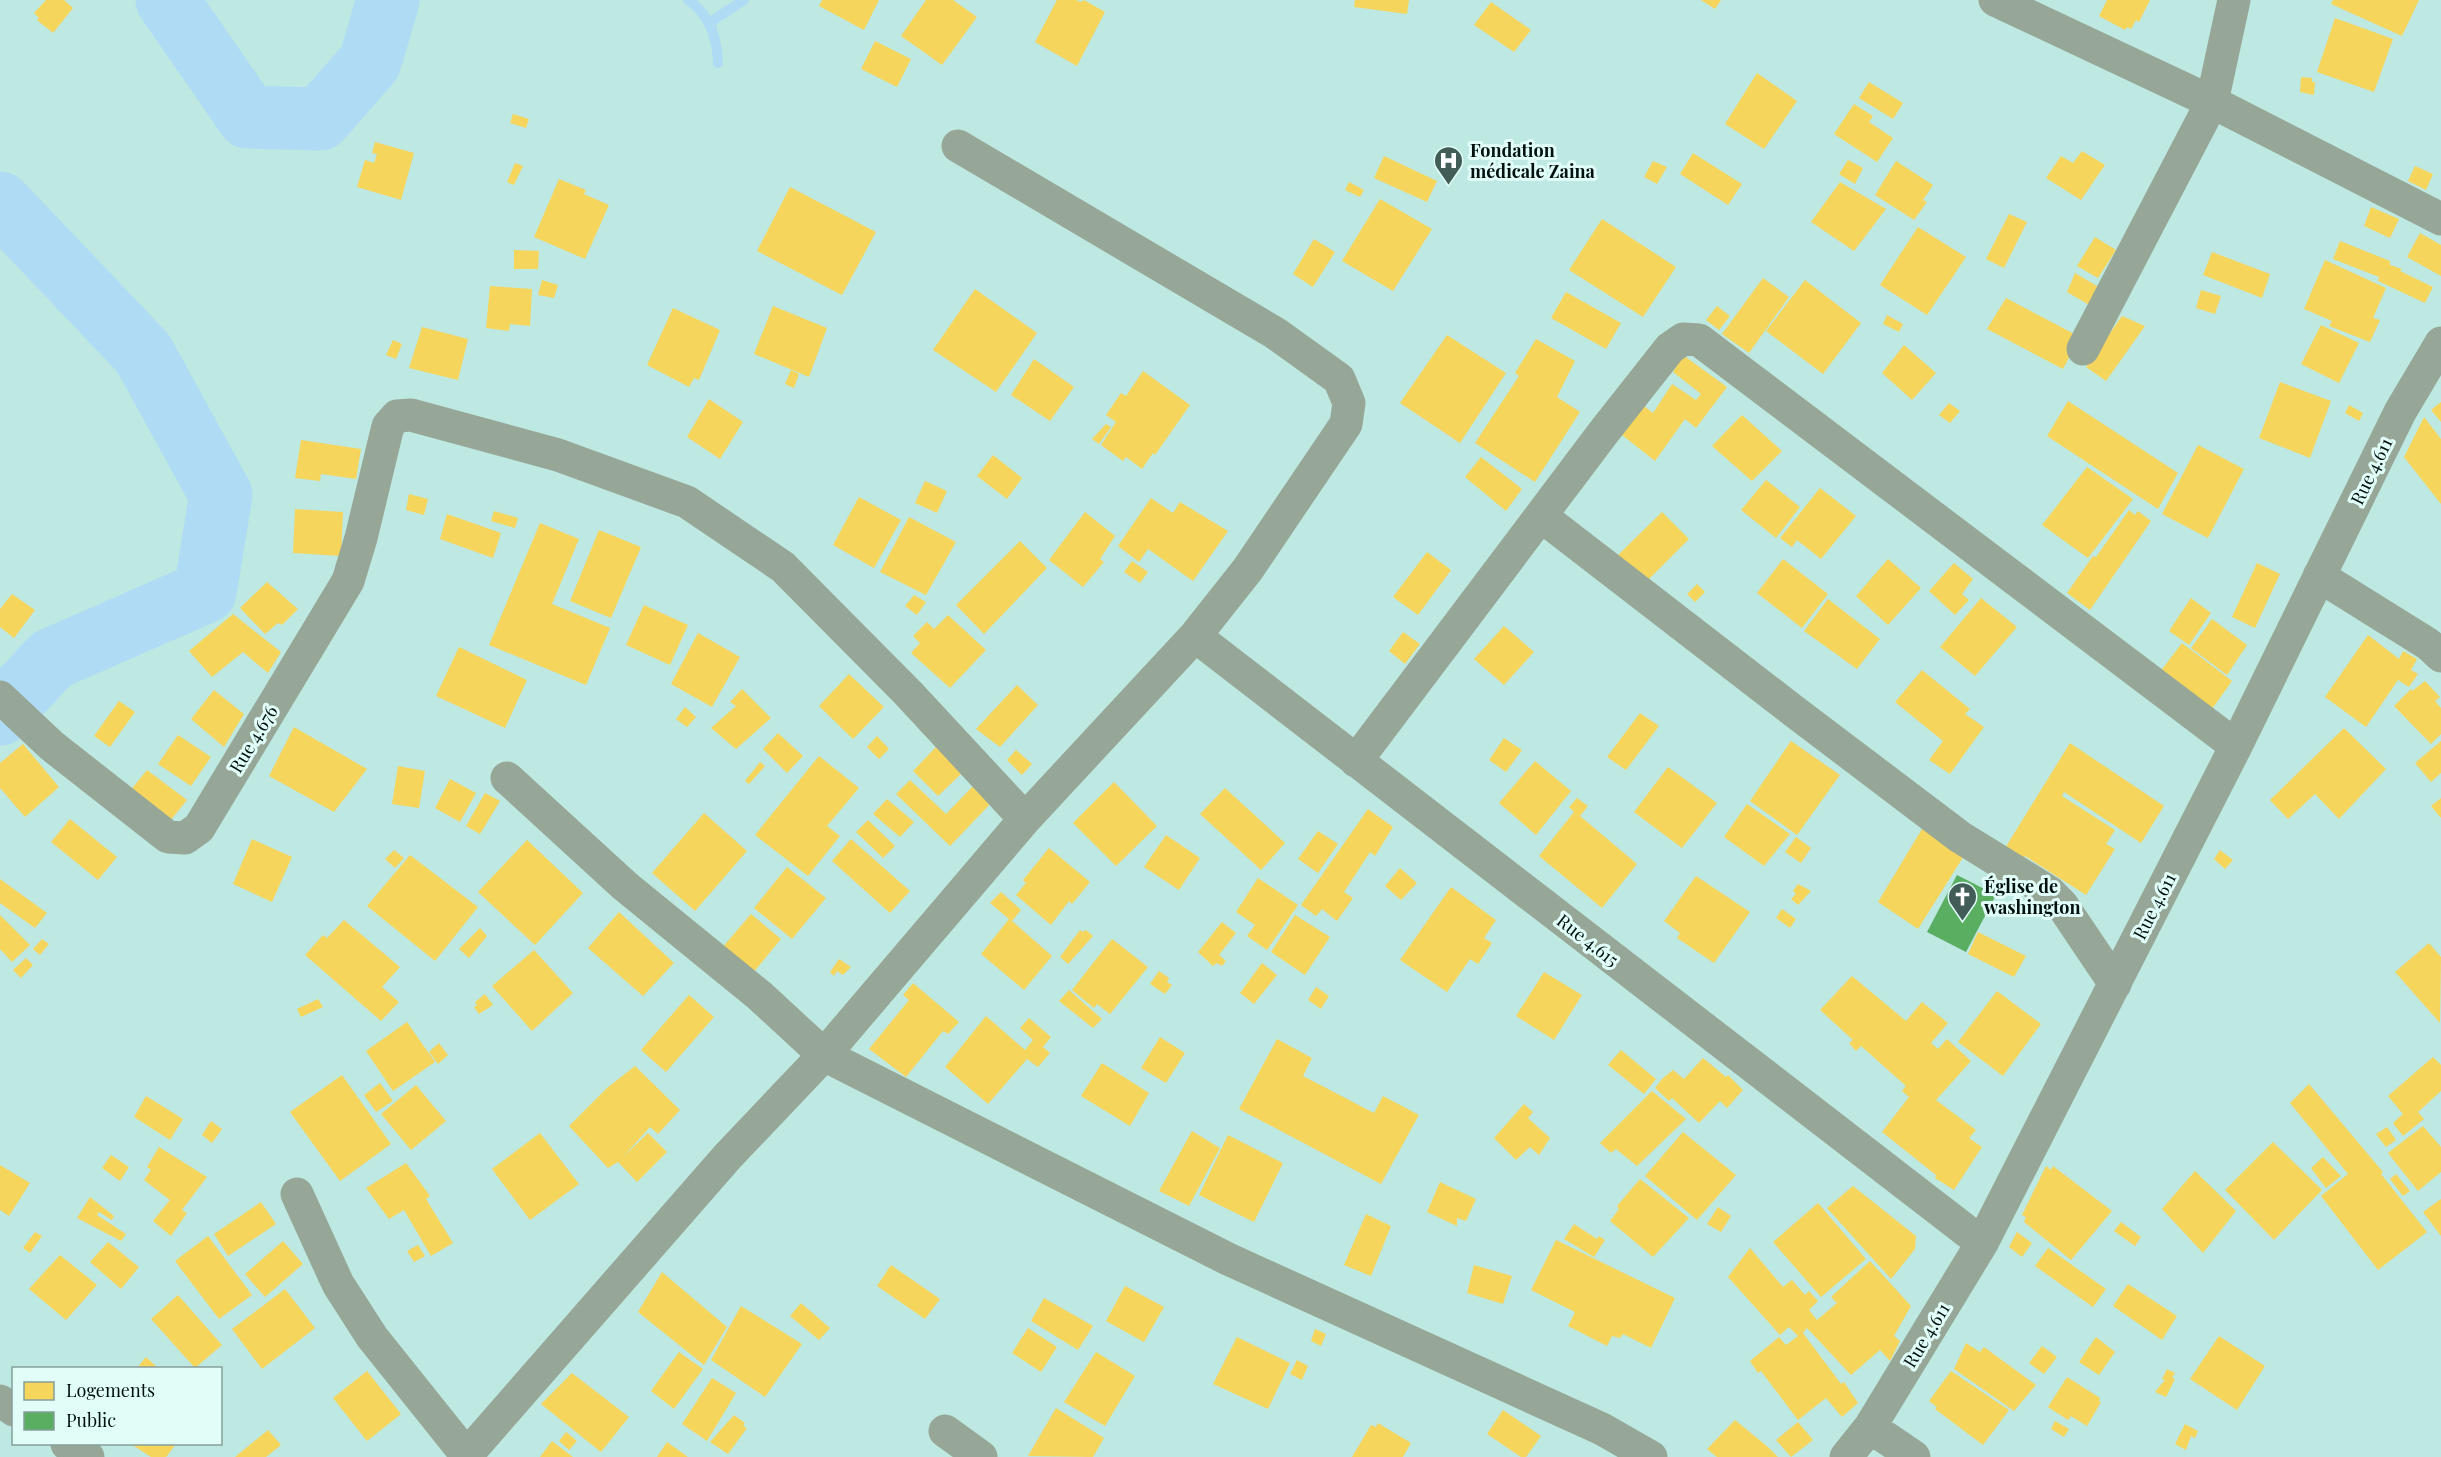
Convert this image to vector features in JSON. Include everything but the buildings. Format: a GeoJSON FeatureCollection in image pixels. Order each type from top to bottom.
{"type":"FeatureCollection","features":[{"type":"Feature","properties":{"kind":"street"},"geometry":{"type":"LineString","coordinates":[[1995,0],[2212,102],[2441,219]]}},
{"type":"Feature","properties":{"kind":"street"},"geometry":{"type":"LineString","coordinates":[[2083,349],[2212,102],[2234,0]]}},
{"type":"Feature","properties":{"kind":"street"},"geometry":{"type":"LineString","coordinates":[[297,1194],[338,1284],[372,1337],[466,1456],[720,1165],[824,1055],[1025,819],[1195,636],[1248,569],[1346,424],[1349,403],[1339,379],[1275,333],[958,146]]}},
{"type":"Feature","properties":{"kind":"street"},"geometry":{"type":"LineString","coordinates":[[1356,761],[1670,348],[1683,339],[1699,340],[2236,746]]}},
{"type":"Feature","properties":{"kind":"street","name":"Rue 4.611"},"geometry":{"type":"LineString","coordinates":[[1846,1457],[1870,1427],[1982,1243],[2236,746],[2400,412],[2441,343]]}},
{"type":"Feature","properties":{"kind":"street","name":"Rue 4.676"},"geometry":{"type":"LineString","coordinates":[[0,697],[51,746],[168,837],[185,838],[199,828],[348,581],[361,538],[388,426],[397,416],[411,415],[558,455],[687,502],[783,567],[908,693],[1025,819]]}},
{"type":"Feature","properties":{"kind":"street"},"geometry":{"type":"LineString","coordinates":[[1541,516],[1791,710],[1960,837],[2049,892],[2062,906],[2115,984]]}},
{"type":"Feature","properties":{"kind":"street"},"geometry":{"type":"LineString","coordinates":[[2319,576],[2428,644],[2441,656]]}},
{"type":"Feature","properties":{"kind":"street","name":"Rue 4.615"},"geometry":{"type":"LineString","coordinates":[[1195,636],[1982,1243]]}},
{"type":"Feature","properties":{"kind":"street"},"geometry":{"type":"LineString","coordinates":[[507,778],[625,886],[760,996],[824,1055],[1228,1259],[1602,1429],[1651,1457]]}},
{"type":"Feature","properties":{"kind":"street"},"geometry":{"type":"LineString","coordinates":[[1870,1427],[1914,1457]]}},
{"type":"Feature","properties":{"kind":"street"},"geometry":{"type":"LineString","coordinates":[[945,1431],[981,1457]]}},
{"type":"Feature","properties":{"kind":"street"},"geometry":{"type":"LineString","coordinates":[[70,1445],[88,1457]]}},
{"type":"Feature","properties":{"kind":"waterway"},"geometry":{"type":"LineString","coordinates":[[167,0],[248,117],[320,119],[370,62],[388,0]]}},
{"type":"Feature","properties":{"kind":"waterway"},"geometry":{"type":"LineString","coordinates":[[688,0],[702,12],[711,27],[718,63]]}},
{"type":"Feature","properties":{"kind":"waterway"},"geometry":{"type":"LineString","coordinates":[[712,27],[710,22],[744,0]]}},
{"type":"Feature","properties":{"kind":"waterway"},"geometry":{"type":"LineString","coordinates":[[0,203],[143,353],[221,495],[205,592],[52,659],[0,714]]}},
{"type":"Feature","properties":{"kind":"place","name":"Fondation médicale Zaina"},"geometry":{"type":"Point","coordinates":[1449,186]}},
{"type":"Feature","properties":{"kind":"place","name":"Église de washington"},"geometry":{"type":"Point","coordinates":[1963,922]}}]}
